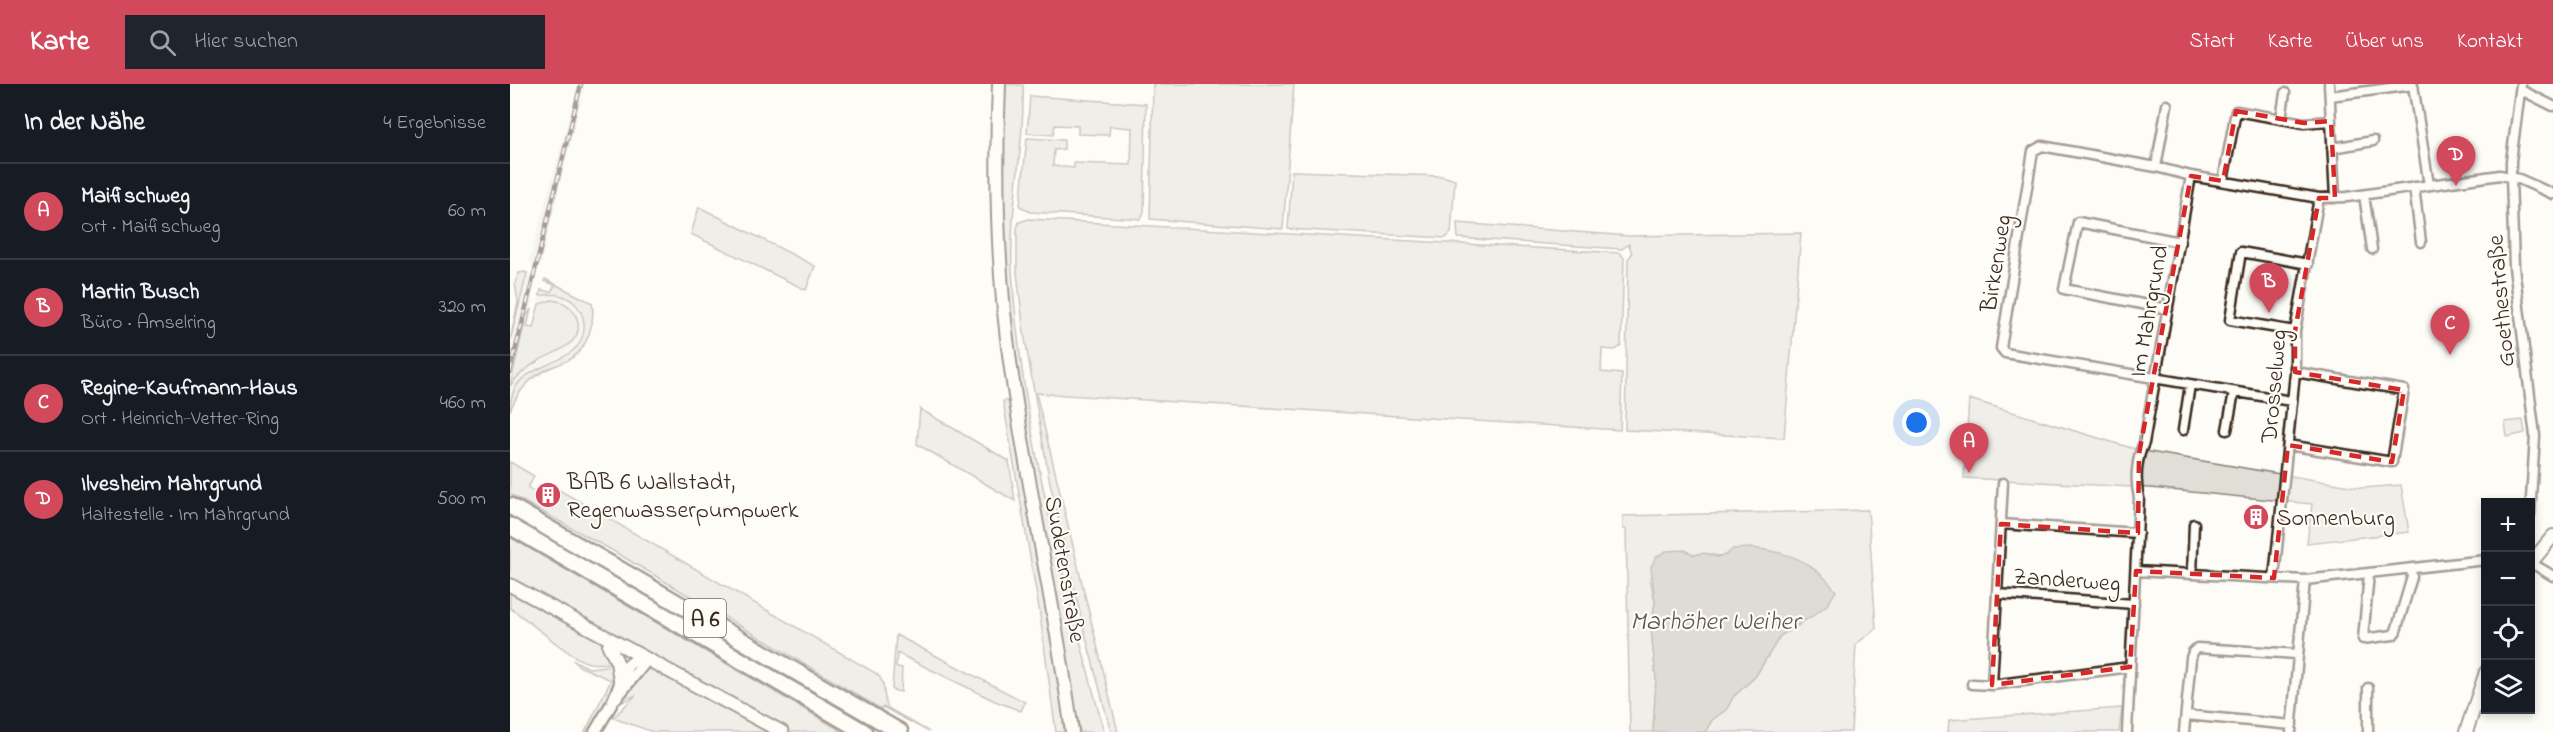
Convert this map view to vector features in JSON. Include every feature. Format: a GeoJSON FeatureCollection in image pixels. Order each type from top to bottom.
{"type":"FeatureCollection","features":[{"type":"Feature","properties":{"kind":"highway","name":"A 6"},"geometry":{"type":"LineString","coordinates":[[510,506],[900,732]]}},
{"type":"Feature","properties":{"kind":"highway","name":"A 6"},"geometry":{"type":"LineString","coordinates":[[510,526],[864,732]]}},
{"type":"Feature","properties":{"kind":"main road","name":"Sudetenstraße"},"geometry":{"type":"LineString","coordinates":[[999,84],[996,148],[998,231],[1005,323],[1017,413],[1072,732]]}},
{"type":"Feature","properties":{"kind":"main road"},"geometry":{"type":"LineString","coordinates":[[2535,558],[2553,536]]}},
{"type":"Feature","properties":{"kind":"main road"},"geometry":{"type":"LineString","coordinates":[[510,585],[621,643],[643,659],[782,732]]}},
{"type":"Feature","properties":{"kind":"main road"},"geometry":{"type":"LineString","coordinates":[[561,612],[609,646],[643,659]]}},
{"type":"Feature","properties":{"kind":"main road"},"geometry":{"type":"LineString","coordinates":[[609,646],[617,662],[621,680]]}},
{"type":"Feature","properties":{"kind":"main road"},"geometry":{"type":"LineString","coordinates":[[2466,732],[2481,687]]}},
{"type":"Feature","properties":{"kind":"street"},"geometry":{"type":"LineString","coordinates":[[2329,84],[2336,198]]}},
{"type":"Feature","properties":{"kind":"street"},"geometry":{"type":"LineString","coordinates":[[2330,96],[2413,85],[2429,185]]}},
{"type":"Feature","properties":{"kind":"street"},"geometry":{"type":"LineString","coordinates":[[2521,87],[2553,106]]}},
{"type":"Feature","properties":{"kind":"street","name":"Goethestraße"},"geometry":{"type":"LineString","coordinates":[[2521,87],[2511,177],[2514,267],[2535,436],[2531,498]]}},
{"type":"Feature","properties":{"kind":"street"},"geometry":{"type":"LineString","coordinates":[[2281,119],[2285,93]]}},
{"type":"Feature","properties":{"kind":"street"},"geometry":{"type":"LineString","coordinates":[[2156,166],[2168,105]]}},
{"type":"Feature","properties":{"kind":"street"},"geometry":{"type":"LineString","coordinates":[[2223,181],[2236,111],[2304,123],[2331,121]]}},
{"type":"Feature","properties":{"kind":"street"},"geometry":{"type":"LineString","coordinates":[[2332,148],[2373,141]]}},
{"type":"Feature","properties":{"kind":"street","name":"Birkenweg"},"geometry":{"type":"LineString","coordinates":[[2155,379],[2014,355],[2005,353],[2001,348],[2033,151],[2042,146],[2156,166],[2191,176]]}},
{"type":"Feature","properties":{"kind":"street"},"geometry":{"type":"LineString","coordinates":[[2191,176],[2319,198],[2336,198],[2500,175],[2511,177],[2553,194]]}},
{"type":"Feature","properties":{"kind":"street","name":"Im Mahrgrund"},"geometry":{"type":"LineString","coordinates":[[2127,732],[2138,533],[2139,454],[2144,443],[2191,176]]}},
{"type":"Feature","properties":{"kind":"street"},"geometry":{"type":"LineString","coordinates":[[2414,187],[2421,242]]}},
{"type":"Feature","properties":{"kind":"street"},"geometry":{"type":"LineString","coordinates":[[2364,195],[2372,249]]}},
{"type":"Feature","properties":{"kind":"street","name":"Drosselweg"},"geometry":{"type":"LineString","coordinates":[[2274,579],[2295,372],[2295,332],[2319,198]]}},
{"type":"Feature","properties":{"kind":"street"},"geometry":{"type":"LineString","coordinates":[[2168,309],[2064,289],[2078,222],[2180,242]]}},
{"type":"Feature","properties":{"kind":"street"},"geometry":{"type":"LineString","coordinates":[[2295,332],[2230,320],[2241,252],[2308,264]]}},
{"type":"Feature","properties":{"kind":"street"},"geometry":{"type":"LineString","coordinates":[[2288,445],[2392,462],[2404,390],[2295,372]]}},
{"type":"Feature","properties":{"kind":"street"},"geometry":{"type":"LineString","coordinates":[[2155,379],[2291,401]]}},
{"type":"Feature","properties":{"kind":"street"},"geometry":{"type":"LineString","coordinates":[[2183,430],[2190,385]]}},
{"type":"Feature","properties":{"kind":"street"},"geometry":{"type":"LineString","coordinates":[[2227,430],[2234,392]]}},
{"type":"Feature","properties":{"kind":"street"},"geometry":{"type":"LineString","coordinates":[[1992,685],[2003,483]]}},
{"type":"Feature","properties":{"kind":"street"},"geometry":{"type":"LineString","coordinates":[[2192,574],[2194,524]]}},
{"type":"Feature","properties":{"kind":"street"},"geometry":{"type":"LineString","coordinates":[[2001,525],[2138,533]]}},
{"type":"Feature","properties":{"kind":"street"},"geometry":{"type":"LineString","coordinates":[[2136,571],[2304,580],[2481,561]]}},
{"type":"Feature","properties":{"kind":"street"},"geometry":{"type":"LineString","coordinates":[[2535,565],[2553,576]]}},
{"type":"Feature","properties":{"kind":"street"},"geometry":{"type":"LineString","coordinates":[[2368,574],[2363,639],[2393,635],[2396,632],[2412,577],[2411,569]]}},
{"type":"Feature","properties":{"kind":"street"},"geometry":{"type":"LineString","coordinates":[[2186,715],[2292,728],[2304,580]]}},
{"type":"Feature","properties":{"kind":"street","name":"Zanderweg"},"geometry":{"type":"LineString","coordinates":[[1998,594],[2134,604]]}},
{"type":"Feature","properties":{"kind":"street"},"geometry":{"type":"LineString","coordinates":[[2184,732],[2191,658],[2193,651],[2197,648],[2298,654]]}},
{"type":"Feature","properties":{"kind":"street"},"geometry":{"type":"LineString","coordinates":[[595,732],[612,703],[628,665],[643,659]]}},
{"type":"Feature","properties":{"kind":"street"},"geometry":{"type":"LineString","coordinates":[[612,703],[639,672],[643,659]]}},
{"type":"Feature","properties":{"kind":"street"},"geometry":{"type":"LineString","coordinates":[[1972,684],[1992,685],[2130,668]]}},
{"type":"Feature","properties":{"kind":"street"},"geometry":{"type":"LineString","coordinates":[[2368,688],[2368,732]]}},
{"type":"Feature","properties":{"kind":"highlighted area"},"geometry":{"type":"Polygon","coordinates":[[[2236,111],[2304,123],[2331,121],[2335,198],[2319,198],[2295,331],[2295,372],[2404,390],[2392,462],[2288,445],[2274,578],[2136,571],[2130,667],[1992,685],[2001,524],[2138,533],[2139,454],[2191,176],[2223,181],[2236,111]]]}},
{"type":"Feature","properties":{"kind":"shaded area"},"geometry":{"type":"Polygon","coordinates":[[[578,84],[585,84],[540,266],[529,262],[578,84]]]}},
{"type":"Feature","properties":{"kind":"shaded area"},"geometry":{"type":"Polygon","coordinates":[[[1004,84],[1023,85],[1012,270],[1025,387],[1046,503],[1104,732],[1080,732],[1012,354],[1000,180],[1004,84]]]}},
{"type":"Feature","properties":{"kind":"shaded area"},"geometry":{"type":"Polygon","coordinates":[[[1153,84],[1294,84],[1283,229],[1150,219],[1153,84]]]}},
{"type":"Feature","properties":{"kind":"shaded area"},"geometry":{"type":"Polygon","coordinates":[[[1030,96],[1146,104],[1144,212],[1140,219],[1030,212],[1020,206],[1027,138],[1064,140],[1064,149],[1054,150],[1053,166],[1074,168],[1074,163],[1131,165],[1132,128],[1110,126],[1109,135],[1078,134],[1078,126],[1055,125],[1053,135],[1027,133],[1030,96]]]}},
{"type":"Feature","properties":{"kind":"shaded area"},"geometry":{"type":"Polygon","coordinates":[[[1292,171],[1442,176],[1455,180],[1451,233],[1446,238],[1288,229],[1292,171]]]}},
{"type":"Feature","properties":{"kind":"shaded area"},"geometry":{"type":"Polygon","coordinates":[[[699,207],[815,266],[806,290],[691,234],[699,207]]]}},
{"type":"Feature","properties":{"kind":"shaded area"},"geometry":{"type":"Polygon","coordinates":[[[1029,219],[1620,253],[1624,258],[1621,346],[1615,350],[1602,349],[1601,372],[1622,374],[1620,430],[1036,393],[1118,732],[1111,732],[1082,622],[1049,478],[1024,333],[1017,273],[1017,229],[1019,222],[1029,219]]]}},
{"type":"Feature","properties":{"kind":"shaded area"},"geometry":{"type":"Polygon","coordinates":[[[1457,223],[1629,236],[1801,233],[1784,438],[1625,430],[1628,259],[1632,254],[1629,244],[1622,249],[1458,238],[1457,223]]]}},
{"type":"Feature","properties":{"kind":"shaded area"},"geometry":{"type":"Polygon","coordinates":[[[519,273],[527,273],[510,341],[518,302],[515,283],[519,273]]]}},
{"type":"Feature","properties":{"kind":"shaded area"},"geometry":{"type":"Polygon","coordinates":[[[527,273],[537,276],[531,300],[534,300],[526,317],[510,382],[510,341],[527,273]]]}},
{"type":"Feature","properties":{"kind":"shaded area"},"geometry":{"type":"Polygon","coordinates":[[[545,279],[592,303],[589,334],[578,354],[546,370],[527,384],[515,399],[510,411],[512,397],[522,379],[571,352],[584,332],[583,316],[574,303],[560,295],[540,296],[541,290],[551,292],[555,285],[544,281],[545,279]]]}},
{"type":"Feature","properties":{"kind":"shaded area"},"geometry":{"type":"Polygon","coordinates":[[[547,295],[563,297],[578,309],[583,320],[581,338],[567,353],[530,372],[510,396],[510,386],[522,373],[572,342],[576,335],[578,324],[569,306],[550,300],[538,303],[539,298],[547,295]]]}},
{"type":"Feature","properties":{"kind":"shaded area"},"geometry":{"type":"Polygon","coordinates":[[[552,300],[571,308],[578,324],[578,332],[569,345],[530,366],[510,386],[526,317],[531,309],[527,327],[533,328],[539,304],[552,300]]]}},
{"type":"Feature","properties":{"kind":"shaded area"},"geometry":{"type":"Polygon","coordinates":[[[1969,399],[2138,450],[2362,488],[2401,485],[2409,532],[2307,543],[2312,504],[2151,488],[1964,478],[1969,399]]]}},
{"type":"Feature","properties":{"kind":"shaded area"},"geometry":{"type":"Polygon","coordinates":[[[1009,400],[1060,684],[1064,732],[1056,732],[1039,608],[1003,401],[1009,400]]]}},
{"type":"Feature","properties":{"kind":"shaded area"},"geometry":{"type":"Polygon","coordinates":[[[920,409],[1009,461],[1015,501],[917,444],[920,409]]]}},
{"type":"Feature","properties":{"kind":"shaded area"},"geometry":{"type":"Polygon","coordinates":[[[2523,420],[2525,433],[2507,437],[2505,422],[2523,420]]]}},
{"type":"Feature","properties":{"kind":"shaded area"},"geometry":{"type":"Polygon","coordinates":[[[510,462],[534,476],[528,488],[549,500],[556,488],[877,674],[882,682],[888,708],[929,732],[883,707],[881,709],[615,552],[510,494],[510,462]]]}},
{"type":"Feature","properties":{"kind":"shaded area"},"geometry":{"type":"Polygon","coordinates":[[[1868,510],[1876,629],[1856,644],[1851,732],[1705,732],[1712,720],[1727,709],[1733,697],[1755,677],[1780,636],[1799,625],[1727,555],[1702,554],[1686,558],[1650,578],[1655,602],[1651,629],[1656,678],[1653,732],[1630,732],[1626,529],[1623,529],[1623,516],[1868,510]]]}},
{"type":"Feature","properties":{"kind":"shaded area"},"geometry":{"type":"Polygon","coordinates":[[[510,514],[697,622],[723,639],[510,517],[510,514]]]}},
{"type":"Feature","properties":{"kind":"shaded area"},"geometry":{"type":"Polygon","coordinates":[[[510,537],[843,732],[653,732],[613,718],[636,695],[620,703],[654,659],[604,664],[582,661],[510,608],[510,537]]]}},
{"type":"Feature","properties":{"kind":"shaded area"},"geometry":{"type":"Polygon","coordinates":[[[896,635],[1025,702],[1021,711],[995,701],[897,653],[896,667],[902,668],[901,692],[892,690],[896,635]]]}},
{"type":"Feature","properties":{"kind":"shaded area"},"geometry":{"type":"Polygon","coordinates":[[[573,660],[589,668],[614,665],[614,683],[589,732],[585,732],[611,680],[579,666],[573,660]]]}},
{"type":"Feature","properties":{"kind":"shaded area"},"geometry":{"type":"Polygon","coordinates":[[[2122,708],[2119,732],[1948,732],[1949,720],[2122,708]]]}},
{"type":"Feature","properties":{"kind":"water","name":"Marhöher Weiher"},"geometry":{"type":"Polygon","coordinates":[[[1751,548],[1777,552],[1798,559],[1818,572],[1836,591],[1828,604],[1780,636],[1755,677],[1733,697],[1727,709],[1712,720],[1705,732],[1653,732],[1656,678],[1651,629],[1655,602],[1651,567],[1656,557],[1666,551],[1685,550],[1694,555],[1705,553],[1716,557],[1726,555],[1733,549],[1751,548]]]}},
{"type":"Feature","properties":{"kind":"railway"},"geometry":{"type":"LineString","coordinates":[[510,372],[581,84]]}},
{"type":"Feature","properties":{"kind":"place","name":"Ilvesheim Mahrgrund"},"geometry":{"type":"Point","coordinates":[2456,186]}},
{"type":"Feature","properties":{"kind":"place","name":"Martin Busch"},"geometry":{"type":"Point","coordinates":[2269,313]}},
{"type":"Feature","properties":{"kind":"place","name":"Regine-Kaufmann-Haus"},"geometry":{"type":"Point","coordinates":[2450,355]}},
{"type":"Feature","properties":{"kind":"place","name":"Maifischweg"},"geometry":{"type":"Point","coordinates":[1969,473]}},
{"type":"Feature","properties":{"kind":"place","name":"BAB 6 Wallstadt, Regenwasserpumpwerk"},"geometry":{"type":"Point","coordinates":[548,495]}},
{"type":"Feature","properties":{"kind":"place","name":"Sonnenburg"},"geometry":{"type":"Point","coordinates":[2256,517]}}]}
